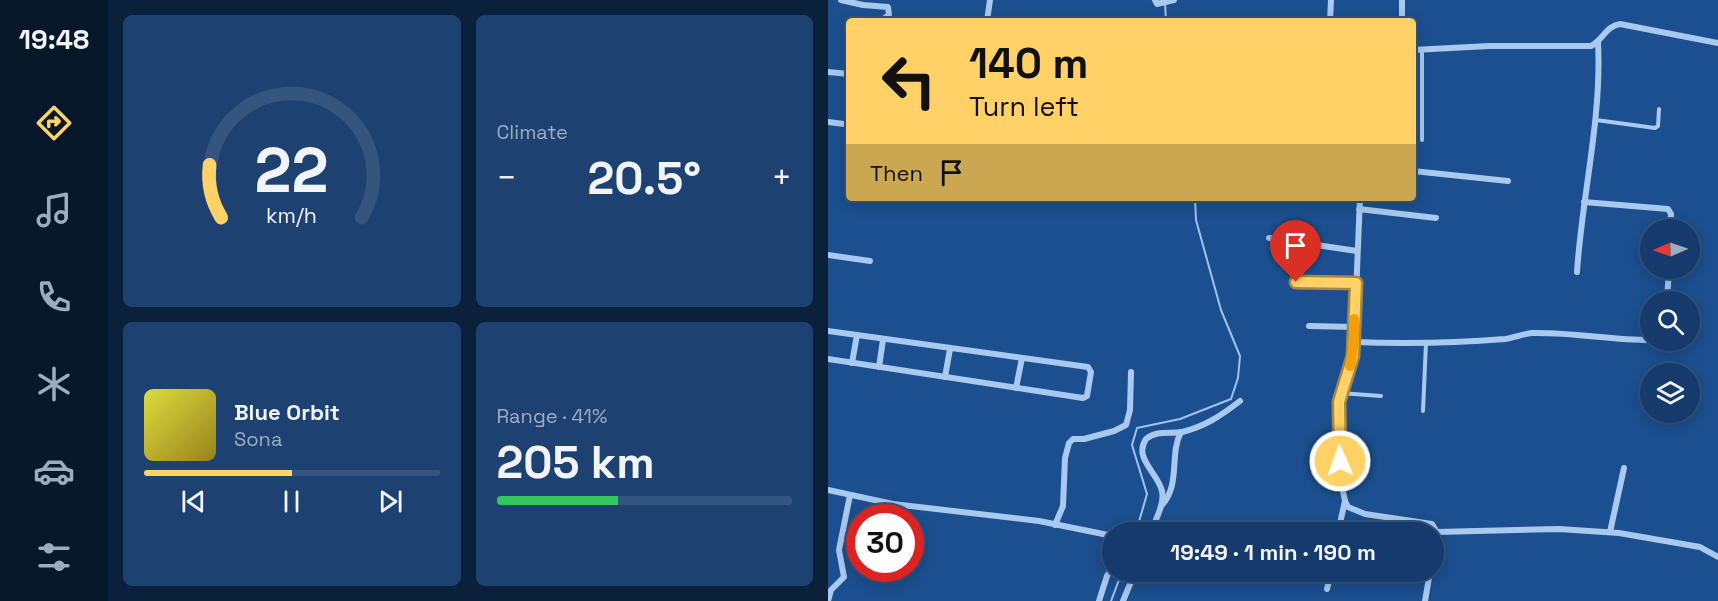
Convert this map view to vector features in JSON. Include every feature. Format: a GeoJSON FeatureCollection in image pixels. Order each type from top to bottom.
{"type":"FeatureCollection","features":[{"type":"Feature","properties":{"kind":"street"},"geometry":{"type":"LineString","coordinates":[[841,0],[888,7],[889,15],[885,18]]}},
{"type":"Feature","properties":{"kind":"street"},"geometry":{"type":"LineString","coordinates":[[987,18],[990,0]]}},
{"type":"Feature","properties":{"kind":"street"},"geometry":{"type":"LineString","coordinates":[[1157,1],[1174,0]]}},
{"type":"Feature","properties":{"kind":"street"},"geometry":{"type":"LineString","coordinates":[[1330,18],[1331,0]]}},
{"type":"Feature","properties":{"kind":"street"},"geometry":{"type":"LineString","coordinates":[[1402,0],[1402,18]]}},
{"type":"Feature","properties":{"kind":"street"},"geometry":{"type":"LineString","coordinates":[[1416,50],[1490,46],[1588,46],[1598,42],[1612,26],[1620,24],[1718,43]]}},
{"type":"Feature","properties":{"kind":"street"},"geometry":{"type":"LineString","coordinates":[[1577,272],[1596,120],[1598,42]]}},
{"type":"Feature","properties":{"kind":"street"},"geometry":{"type":"LineString","coordinates":[[828,72],[846,74]]}},
{"type":"Feature","properties":{"kind":"street"},"geometry":{"type":"LineString","coordinates":[[828,122],[844,124]]}},
{"type":"Feature","properties":{"kind":"street"},"geometry":{"type":"LineString","coordinates":[[1416,171],[1508,181]]}},
{"type":"Feature","properties":{"kind":"street"},"geometry":{"type":"LineString","coordinates":[[1360,201],[1353,356],[1340,393],[1341,482],[1348,507],[1365,514],[1426,522]]}},
{"type":"Feature","properties":{"kind":"street"},"geometry":{"type":"LineString","coordinates":[[1584,202],[1668,209],[1671,219]]}},
{"type":"Feature","properties":{"kind":"street"},"geometry":{"type":"LineString","coordinates":[[1359,209],[1436,218]]}},
{"type":"Feature","properties":{"kind":"street"},"geometry":{"type":"LineString","coordinates":[[1269,238],[1357,251]]}},
{"type":"Feature","properties":{"kind":"street"},"geometry":{"type":"LineString","coordinates":[[828,255],[870,261]]}},
{"type":"Feature","properties":{"kind":"street"},"geometry":{"type":"LineString","coordinates":[[1296,282],[1356,283]]}},
{"type":"Feature","properties":{"kind":"street"},"geometry":{"type":"LineString","coordinates":[[1309,326],[1354,327]]}},
{"type":"Feature","properties":{"kind":"street"},"geometry":{"type":"LineString","coordinates":[[828,331],[1088,367],[1091,372],[1087,396],[1083,398],[828,359]]}},
{"type":"Feature","properties":{"kind":"street"},"geometry":{"type":"LineString","coordinates":[[1354,342],[1426,343],[1508,338],[1530,333],[1562,333],[1640,340]]}},
{"type":"Feature","properties":{"kind":"street"},"geometry":{"type":"LineString","coordinates":[[852,363],[857,335]]}},
{"type":"Feature","properties":{"kind":"street"},"geometry":{"type":"LineString","coordinates":[[879,367],[883,340]]}},
{"type":"Feature","properties":{"kind":"street"},"geometry":{"type":"LineString","coordinates":[[945,377],[950,349]]}},
{"type":"Feature","properties":{"kind":"street"},"geometry":{"type":"LineString","coordinates":[[1016,388],[1022,358]]}},
{"type":"Feature","properties":{"kind":"street"},"geometry":{"type":"LineString","coordinates":[[1055,525],[1063,506],[1065,458],[1069,443],[1073,439],[1114,431],[1126,425],[1130,410],[1131,372]]}},
{"type":"Feature","properties":{"kind":"street"},"geometry":{"type":"LineString","coordinates":[[1155,522],[1162,502],[1162,490],[1145,461],[1143,443],[1153,434],[1181,432],[1215,419],[1240,401]]}},
{"type":"Feature","properties":{"kind":"street"},"geometry":{"type":"LineString","coordinates":[[1160,507],[1170,494],[1175,445],[1181,432]]}},
{"type":"Feature","properties":{"kind":"street"},"geometry":{"type":"LineString","coordinates":[[1610,532],[1624,468]]}},
{"type":"Feature","properties":{"kind":"street"},"geometry":{"type":"LineString","coordinates":[[828,490],[893,504]]}},
{"type":"Feature","properties":{"kind":"street"},"geometry":{"type":"LineString","coordinates":[[828,601],[831,586],[844,577],[839,550],[850,495]]}},
{"type":"Feature","properties":{"kind":"street"},"geometry":{"type":"LineString","coordinates":[[1340,522],[1345,501]]}},
{"type":"Feature","properties":{"kind":"street"},"geometry":{"type":"LineString","coordinates":[[924,508],[1055,525],[1102,534]]}},
{"type":"Feature","properties":{"kind":"street"},"geometry":{"type":"LineString","coordinates":[[1444,532],[1559,529],[1610,532],[1700,547],[1718,557]]}},
{"type":"Feature","properties":{"kind":"street"},"geometry":{"type":"LineString","coordinates":[[1100,601],[1105,582]]}},
{"type":"Feature","properties":{"kind":"street"},"geometry":{"type":"LineString","coordinates":[[1123,601],[1131,582]]}},
{"type":"Feature","properties":{"kind":"street"},"geometry":{"type":"LineString","coordinates":[[1327,589],[1329,582]]}},
{"type":"Feature","properties":{"kind":"street"},"geometry":{"type":"LineString","coordinates":[[1425,601],[1428,582]]}},
{"type":"Feature","properties":{"kind":"lane"},"geometry":{"type":"LineString","coordinates":[[1422,50],[1422,140]]}},
{"type":"Feature","properties":{"kind":"lane"},"geometry":{"type":"LineString","coordinates":[[1596,120],[1655,128],[1658,126],[1659,109]]}},
{"type":"Feature","properties":{"kind":"lane"},"geometry":{"type":"LineString","coordinates":[[1423,411],[1426,343]]}},
{"type":"Feature","properties":{"kind":"lane"},"geometry":{"type":"LineString","coordinates":[[1340,393],[1381,396]]}},
{"type":"Feature","properties":{"kind":"waterway"},"geometry":{"type":"LineString","coordinates":[[1165,3],[1166,18]]}},
{"type":"Feature","properties":{"kind":"waterway"},"geometry":{"type":"LineString","coordinates":[[1139,522],[1147,494],[1132,445],[1137,428],[1180,419],[1231,399],[1238,378],[1240,356],[1221,310],[1196,220],[1195,201]]}},
{"type":"Feature","properties":{"kind":"waterway"},"geometry":{"type":"LineString","coordinates":[[1111,601],[1118,582]]}},
{"type":"Feature","properties":{"kind":"slow traffic"},"geometry":{"type":"LineString","coordinates":[[1350,366],[1353,356],[1354,319]]}},
{"type":"Feature","properties":{"kind":"route"},"geometry":{"type":"LineString","coordinates":[[1296,282],[1356,283],[1353,356],[1339,402],[1340,461]]}}]}
